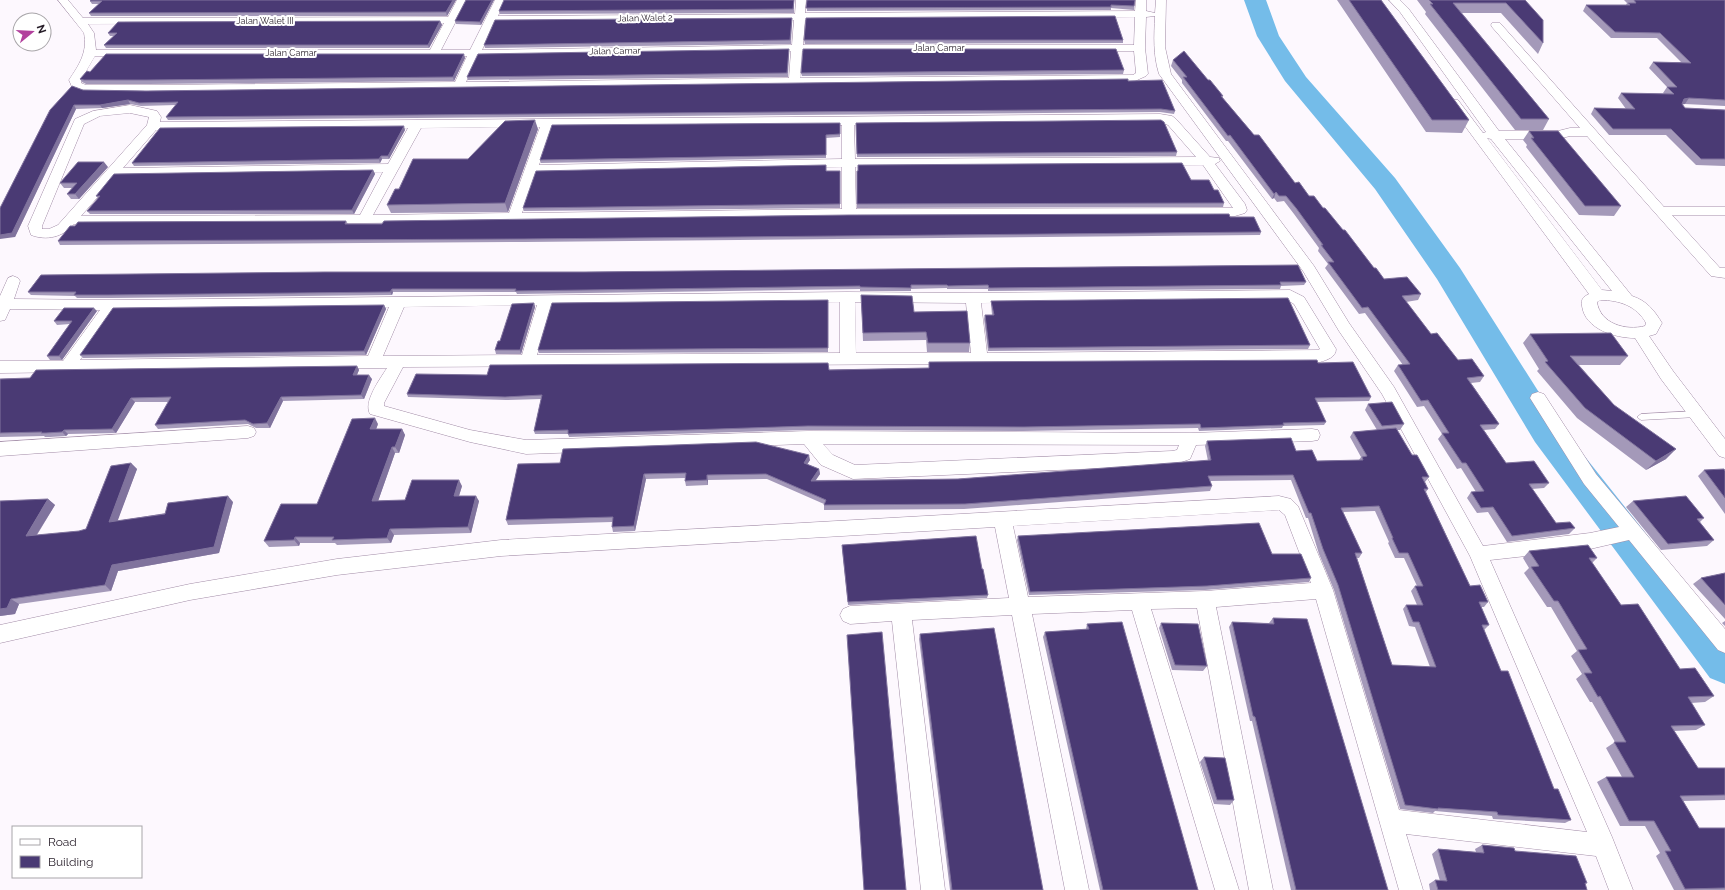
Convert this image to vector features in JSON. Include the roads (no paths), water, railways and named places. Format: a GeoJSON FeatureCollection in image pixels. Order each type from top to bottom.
{"type":"FeatureCollection","features":[{"type":"Feature","properties":{"kind":"street"},"geometry":{"type":"LineString","coordinates":[[63,0],[89,33],[91,38],[92,53],[75,80],[78,86],[148,89],[1135,78],[1142,74],[1139,48],[1141,0]]}},
{"type":"Feature","properties":{"kind":"street"},"geometry":{"type":"LineString","coordinates":[[434,53],[450,20],[462,0]]}},
{"type":"Feature","properties":{"kind":"street"},"geometry":{"type":"LineString","coordinates":[[459,85],[500,0]]}},
{"type":"Feature","properties":{"kind":"street"},"geometry":{"type":"LineString","coordinates":[[794,82],[800,0]]}},
{"type":"Feature","properties":{"kind":"street"},"geometry":{"type":"LineString","coordinates":[[1394,0],[1404,10],[1492,130],[1628,299]]}},
{"type":"Feature","properties":{"kind":"street"},"geometry":{"type":"LineString","coordinates":[[1161,7],[1161,65],[1171,84],[1309,269],[1344,327],[1388,391],[1478,554],[1604,845],[1621,890]]}},
{"type":"Feature","properties":{"kind":"street","name":"Jalan Walet 2"},"geometry":{"type":"LineString","coordinates":[[490,19],[1141,14],[1161,7]]}},
{"type":"Feature","properties":{"kind":"street","name":"Jalan Walet III"},"geometry":{"type":"LineString","coordinates":[[80,21],[450,20]]}},
{"type":"Feature","properties":{"kind":"street"},"geometry":{"type":"LineString","coordinates":[[1496,25],[1716,273],[1725,273]]}},
{"type":"Feature","properties":{"kind":"street","name":"Jalan Camar"},"geometry":{"type":"LineString","coordinates":[[92,53],[474,53],[797,48],[1139,48]]}},
{"type":"Feature","properties":{"kind":"street"},"geometry":{"type":"LineString","coordinates":[[130,109],[148,89]]}},
{"type":"Feature","properties":{"kind":"street"},"geometry":{"type":"LineString","coordinates":[[1448,95],[1598,295]]}},
{"type":"Feature","properties":{"kind":"street"},"geometry":{"type":"LineString","coordinates":[[130,109],[153,114],[155,117],[153,126],[72,220],[63,228],[50,233],[38,233],[34,229],[79,122],[87,116],[93,114],[130,109]]}},
{"type":"Feature","properties":{"kind":"street"},"geometry":{"type":"LineString","coordinates":[[72,220],[364,219],[849,213],[1238,211],[1240,207],[1207,162],[1172,122],[1165,118],[848,122],[548,122],[153,126]]}},
{"type":"Feature","properties":{"kind":"street"},"geometry":{"type":"LineString","coordinates":[[514,217],[548,122]]}},
{"type":"Feature","properties":{"kind":"street"},"geometry":{"type":"LineString","coordinates":[[848,122],[849,213]]}},
{"type":"Feature","properties":{"kind":"street"},"geometry":{"type":"LineString","coordinates":[[364,219],[417,124]]}},
{"type":"Feature","properties":{"kind":"street"},"geometry":{"type":"LineString","coordinates":[[1475,131],[1492,130],[1558,135],[1570,132],[1590,132]]}},
{"type":"Feature","properties":{"kind":"street"},"geometry":{"type":"LineString","coordinates":[[532,169],[849,163],[1207,162],[1228,160]]}},
{"type":"Feature","properties":{"kind":"street"},"geometry":{"type":"LineString","coordinates":[[114,172],[392,168]]}},
{"type":"Feature","properties":{"kind":"street"},"geometry":{"type":"LineString","coordinates":[[1661,212],[1725,211]]}},
{"type":"Feature","properties":{"kind":"street"},"geometry":{"type":"LineString","coordinates":[[1539,216],[1561,217]]}},
{"type":"Feature","properties":{"kind":"street"},"geometry":{"type":"LineString","coordinates":[[0,367],[848,358],[980,359],[1320,356],[1326,354],[1328,349],[1299,301],[1290,295],[973,298],[846,297],[111,305],[2,310],[13,281]]}},
{"type":"Feature","properties":{"kind":"street"},"geometry":{"type":"LineString","coordinates":[[1598,295],[1611,295],[1628,299],[1641,306],[1650,315],[1654,323],[1650,330],[1640,334],[1625,333],[1609,327],[1596,318],[1589,309],[1589,300],[1598,295]]}},
{"type":"Feature","properties":{"kind":"street"},"geometry":{"type":"LineString","coordinates":[[846,297],[848,358]]}},
{"type":"Feature","properties":{"kind":"street"},"geometry":{"type":"LineString","coordinates":[[973,298],[980,359]]}},
{"type":"Feature","properties":{"kind":"street"},"geometry":{"type":"LineString","coordinates":[[528,361],[546,300]]}},
{"type":"Feature","properties":{"kind":"street"},"geometry":{"type":"LineString","coordinates":[[373,362],[400,302]]}},
{"type":"Feature","properties":{"kind":"street"},"geometry":{"type":"LineString","coordinates":[[68,366],[111,305]]}},
{"type":"Feature","properties":{"kind":"street"},"geometry":{"type":"LineString","coordinates":[[1313,326],[1344,327]]}},
{"type":"Feature","properties":{"kind":"street"},"geometry":{"type":"LineString","coordinates":[[1640,334],[1667,374],[1725,451]]}},
{"type":"Feature","properties":{"kind":"street"},"geometry":{"type":"LineString","coordinates":[[397,363],[376,403],[376,410],[512,445],[540,448],[808,437],[1190,439],[1312,435]]}},
{"type":"Feature","properties":{"kind":"street"},"geometry":{"type":"LineString","coordinates":[[1538,398],[1590,479],[1631,533],[1725,644]]}},
{"type":"Feature","properties":{"kind":"street"},"geometry":{"type":"LineString","coordinates":[[1,450],[248,432]]}},
{"type":"Feature","properties":{"kind":"street"},"geometry":{"type":"LineString","coordinates":[[808,437],[827,460],[853,472],[1173,458],[1184,454],[1190,439]]}},
{"type":"Feature","properties":{"kind":"street"},"geometry":{"type":"LineString","coordinates":[[0,634],[190,592],[337,567],[478,551],[1271,503],[1285,504],[1292,511],[1323,590],[1411,890]]}},
{"type":"Feature","properties":{"kind":"street"},"geometry":{"type":"LineString","coordinates":[[1003,519],[1077,890]]}},
{"type":"Feature","properties":{"kind":"street"},"geometry":{"type":"LineString","coordinates":[[1478,554],[1590,541],[1631,533]]}},
{"type":"Feature","properties":{"kind":"street"},"geometry":{"type":"LineString","coordinates":[[850,615],[1020,606],[1205,599],[1323,590]]}},
{"type":"Feature","properties":{"kind":"street"},"geometry":{"type":"LineString","coordinates":[[1205,599],[1262,890]]}},
{"type":"Feature","properties":{"kind":"street"},"geometry":{"type":"LineString","coordinates":[[1139,602],[1227,890]]}},
{"type":"Feature","properties":{"kind":"street"},"geometry":{"type":"LineString","coordinates":[[902,612],[933,890]]}},
{"type":"Feature","properties":{"kind":"street"},"geometry":{"type":"LineString","coordinates":[[1392,821],[1604,845]]}},
{"type":"Feature","properties":{"kind":"lane"},"geometry":{"type":"LineString","coordinates":[[1641,417],[1697,414]]}},
{"type":"Feature","properties":{"kind":"waterway"},"geometry":{"type":"LineString","coordinates":[[1255,0],[1268,36],[1297,81],[1385,184],[1449,275],[1547,433],[1725,665]]}}]}
